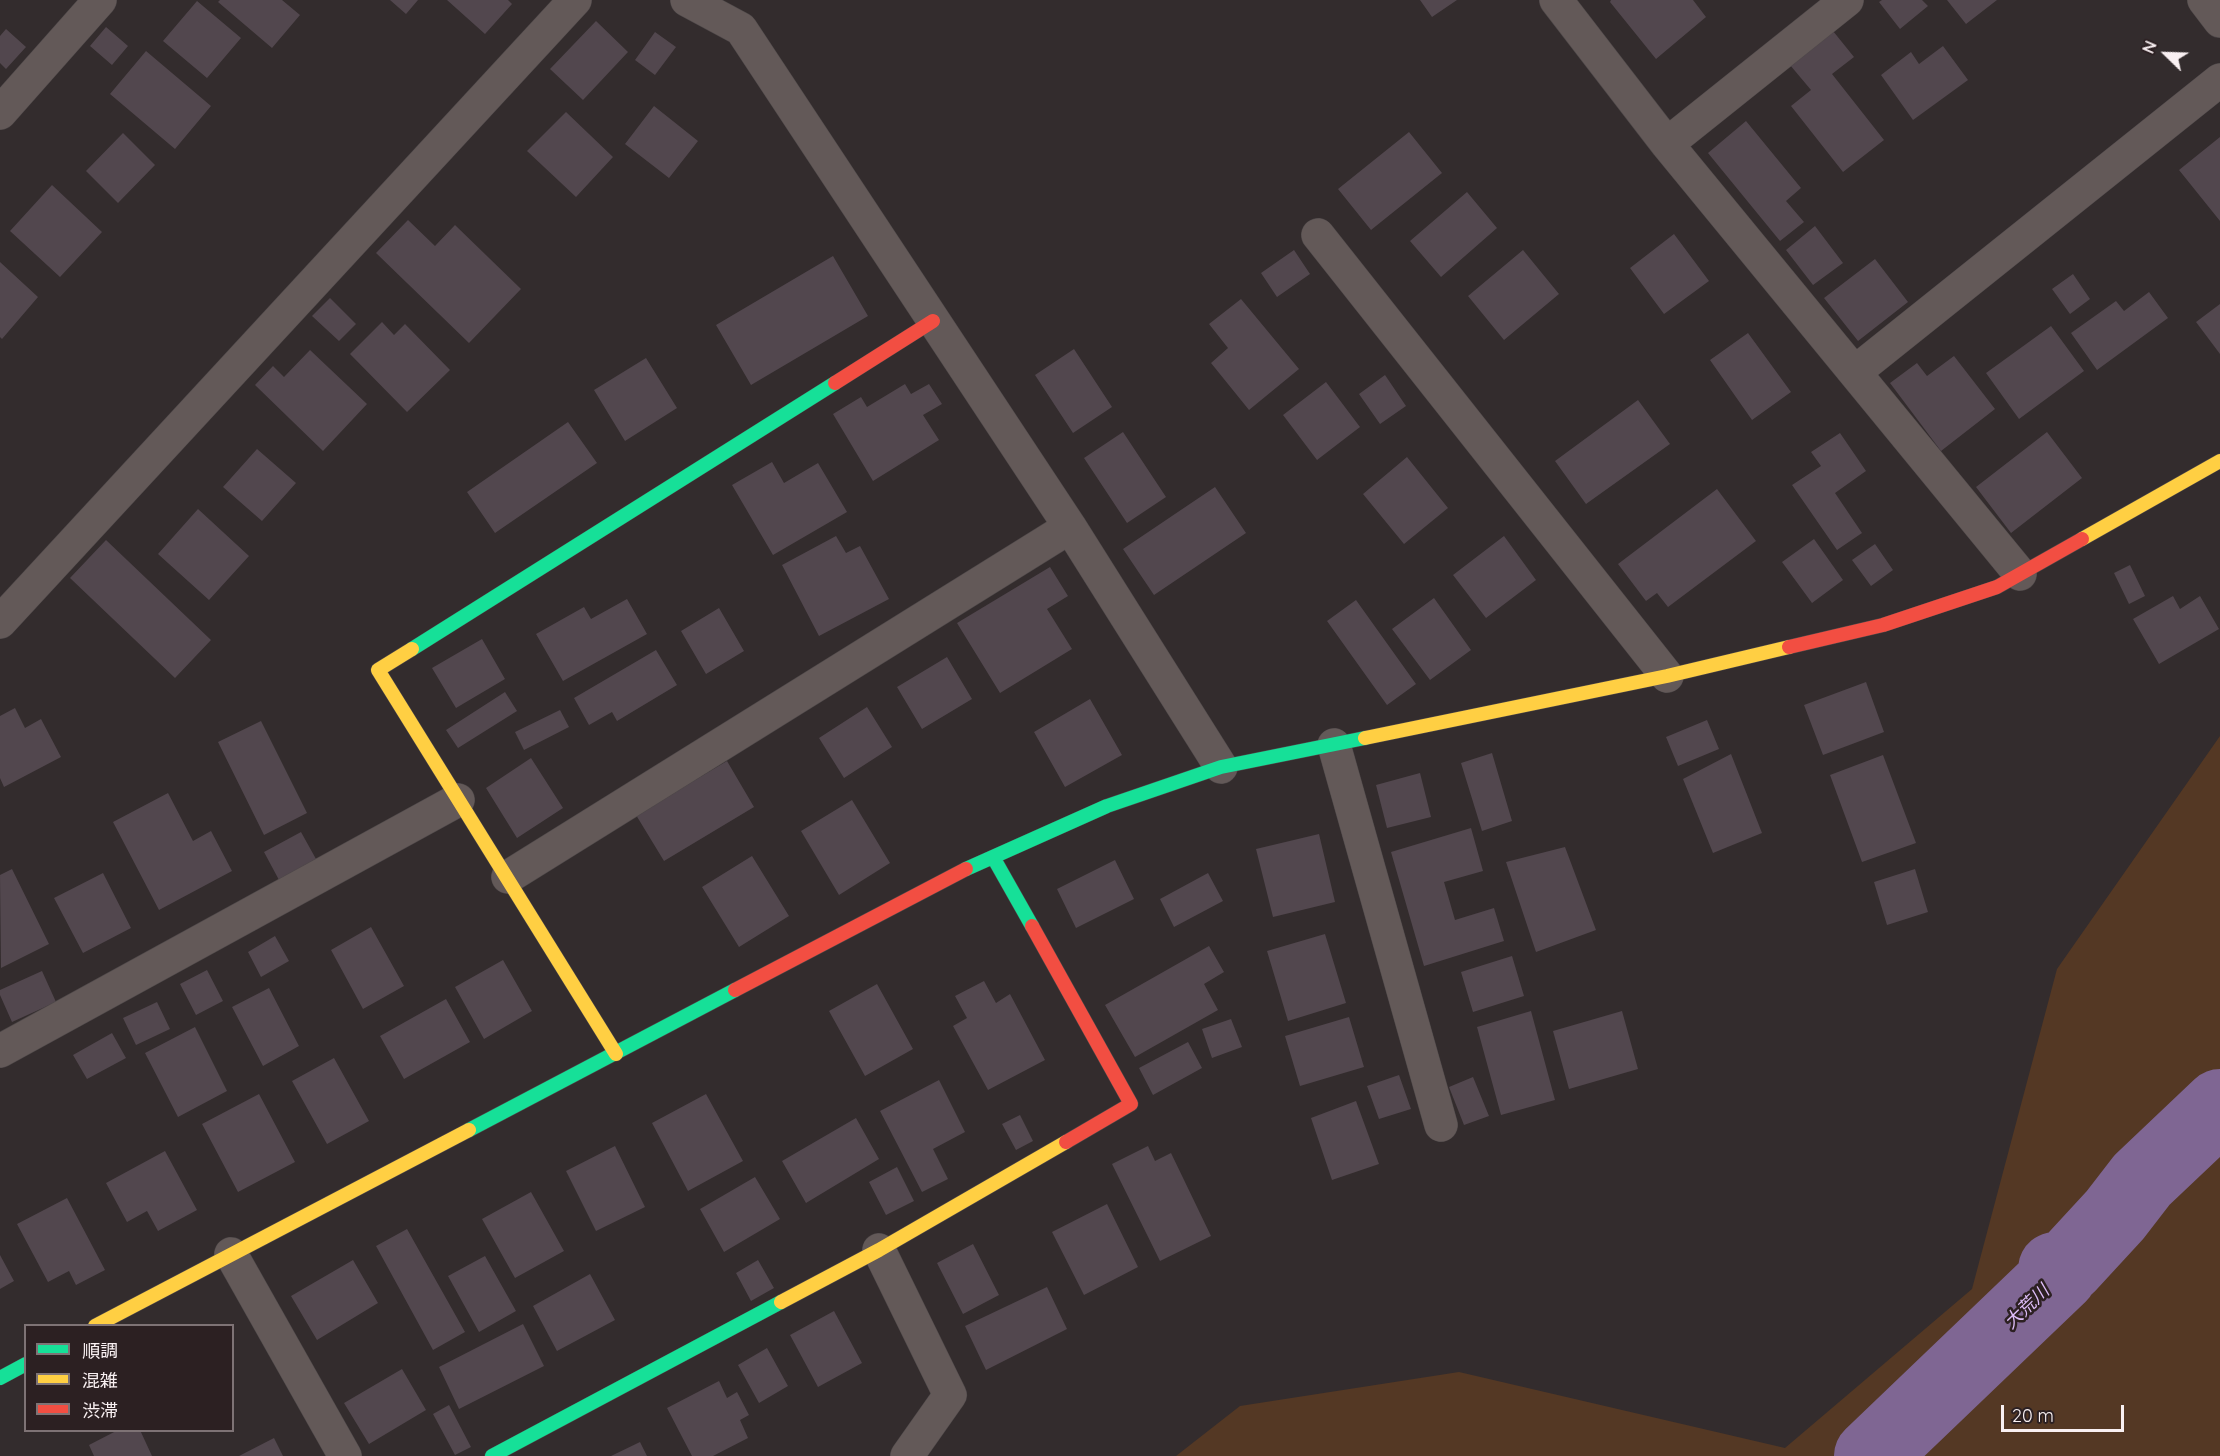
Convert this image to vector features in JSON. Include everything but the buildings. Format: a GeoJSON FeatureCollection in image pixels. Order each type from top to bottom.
{"type":"FeatureCollection","features":[{"type":"Feature","properties":{"kind":"street"},"geometry":{"type":"LineString","coordinates":[[0,113],[100,0]]}},
{"type":"Feature","properties":{"kind":"street"},"geometry":{"type":"LineString","coordinates":[[0,622],[575,0]]}},
{"type":"Feature","properties":{"kind":"street"},"geometry":{"type":"LineString","coordinates":[[687,0],[741,29],[1070,527],[1221,766]]}},
{"type":"Feature","properties":{"kind":"street"},"geometry":{"type":"LineString","coordinates":[[1556,0],[1667,144],[2020,574]]}},
{"type":"Feature","properties":{"kind":"street"},"geometry":{"type":"LineString","coordinates":[[1667,144],[1847,0]]}},
{"type":"Feature","properties":{"kind":"street"},"geometry":{"type":"LineString","coordinates":[[2205,0],[2220,21]]}},
{"type":"Feature","properties":{"kind":"street"},"geometry":{"type":"LineString","coordinates":[[1855,372],[2220,80]]}},
{"type":"Feature","properties":{"kind":"street"},"geometry":{"type":"LineString","coordinates":[[1318,236],[1667,676]]}},
{"type":"Feature","properties":{"kind":"street"},"geometry":{"type":"LineString","coordinates":[[616,1054],[378,670],[933,321]]}},
{"type":"Feature","properties":{"kind":"street"},"geometry":{"type":"LineString","coordinates":[[99,1324],[950,878],[1107,806],[1221,766],[1667,676],[1883,625],[1997,587],[2220,461]]}},
{"type":"Feature","properties":{"kind":"street"},"geometry":{"type":"LineString","coordinates":[[508,878],[1070,527]]}},
{"type":"Feature","properties":{"kind":"street"},"geometry":{"type":"LineString","coordinates":[[1334,745],[1441,1125]]}},
{"type":"Feature","properties":{"kind":"street"},"geometry":{"type":"LineString","coordinates":[[0,1051],[458,800]]}},
{"type":"Feature","properties":{"kind":"street"},"geometry":{"type":"LineString","coordinates":[[492,1456],[879,1250],[1131,1104],[993,857]]}},
{"type":"Feature","properties":{"kind":"street"},"geometry":{"type":"LineString","coordinates":[[879,1250],[950,1395],[907,1456]]}},
{"type":"Feature","properties":{"kind":"street"},"geometry":{"type":"LineString","coordinates":[[231,1254],[345,1456]]}},
{"type":"Feature","properties":{"kind":"street"},"geometry":{"type":"LineString","coordinates":[[0,1378],[24,1365]]}},
{"type":"Feature","properties":{"kind":"shaded area"},"geometry":{"type":"Polygon","coordinates":[[[2220,736],[2220,1456],[1176,1456],[1240,1406],[1459,1372],[1785,1448],[1972,1289],[2057,969],[2220,736]]]}},
{"type":"Feature","properties":{"kind":"waterway","name":"大荒川"},"geometry":{"type":"LineString","coordinates":[[1871,1456],[2060,1275],[2055,1269],[2068,1266],[2115,1215],[2142,1180],[2220,1106]]}},
{"type":"Feature","properties":{"kind":"traffic: fast"},"geometry":{"type":"LineString","coordinates":[[412,649],[835,383]]}},
{"type":"Feature","properties":{"kind":"traffic: fast"},"geometry":{"type":"LineString","coordinates":[[966,869],[1107,806],[1221,767],[1365,738]]}},
{"type":"Feature","properties":{"kind":"traffic: fast"},"geometry":{"type":"LineString","coordinates":[[993,857],[1032,926]]}},
{"type":"Feature","properties":{"kind":"traffic: fast"},"geometry":{"type":"LineString","coordinates":[[469,1130],[735,990]]}},
{"type":"Feature","properties":{"kind":"traffic: fast"},"geometry":{"type":"LineString","coordinates":[[492,1456],[781,1302]]}},
{"type":"Feature","properties":{"kind":"traffic: fast"},"geometry":{"type":"LineString","coordinates":[[0,1378],[24,1365]]}},
{"type":"Feature","properties":{"kind":"traffic: slow"},"geometry":{"type":"LineString","coordinates":[[2082,539],[2220,461]]}},
{"type":"Feature","properties":{"kind":"traffic: slow"},"geometry":{"type":"LineString","coordinates":[[1365,738],[1667,676],[1789,647]]}},
{"type":"Feature","properties":{"kind":"traffic: slow"},"geometry":{"type":"LineString","coordinates":[[412,649],[378,670],[616,1054]]}},
{"type":"Feature","properties":{"kind":"traffic: slow"},"geometry":{"type":"LineString","coordinates":[[99,1324],[469,1130]]}},
{"type":"Feature","properties":{"kind":"traffic: slow"},"geometry":{"type":"LineString","coordinates":[[781,1302],[879,1250],[1066,1142]]}},
{"type":"Feature","properties":{"kind":"traffic: jam"},"geometry":{"type":"LineString","coordinates":[[835,383],[933,321]]}},
{"type":"Feature","properties":{"kind":"traffic: jam"},"geometry":{"type":"LineString","coordinates":[[1789,647],[1883,625],[1997,587],[2082,539]]}},
{"type":"Feature","properties":{"kind":"traffic: jam"},"geometry":{"type":"LineString","coordinates":[[735,990],[966,869]]}},
{"type":"Feature","properties":{"kind":"traffic: jam"},"geometry":{"type":"LineString","coordinates":[[1032,926],[1131,1104],[1066,1142]]}}]}
